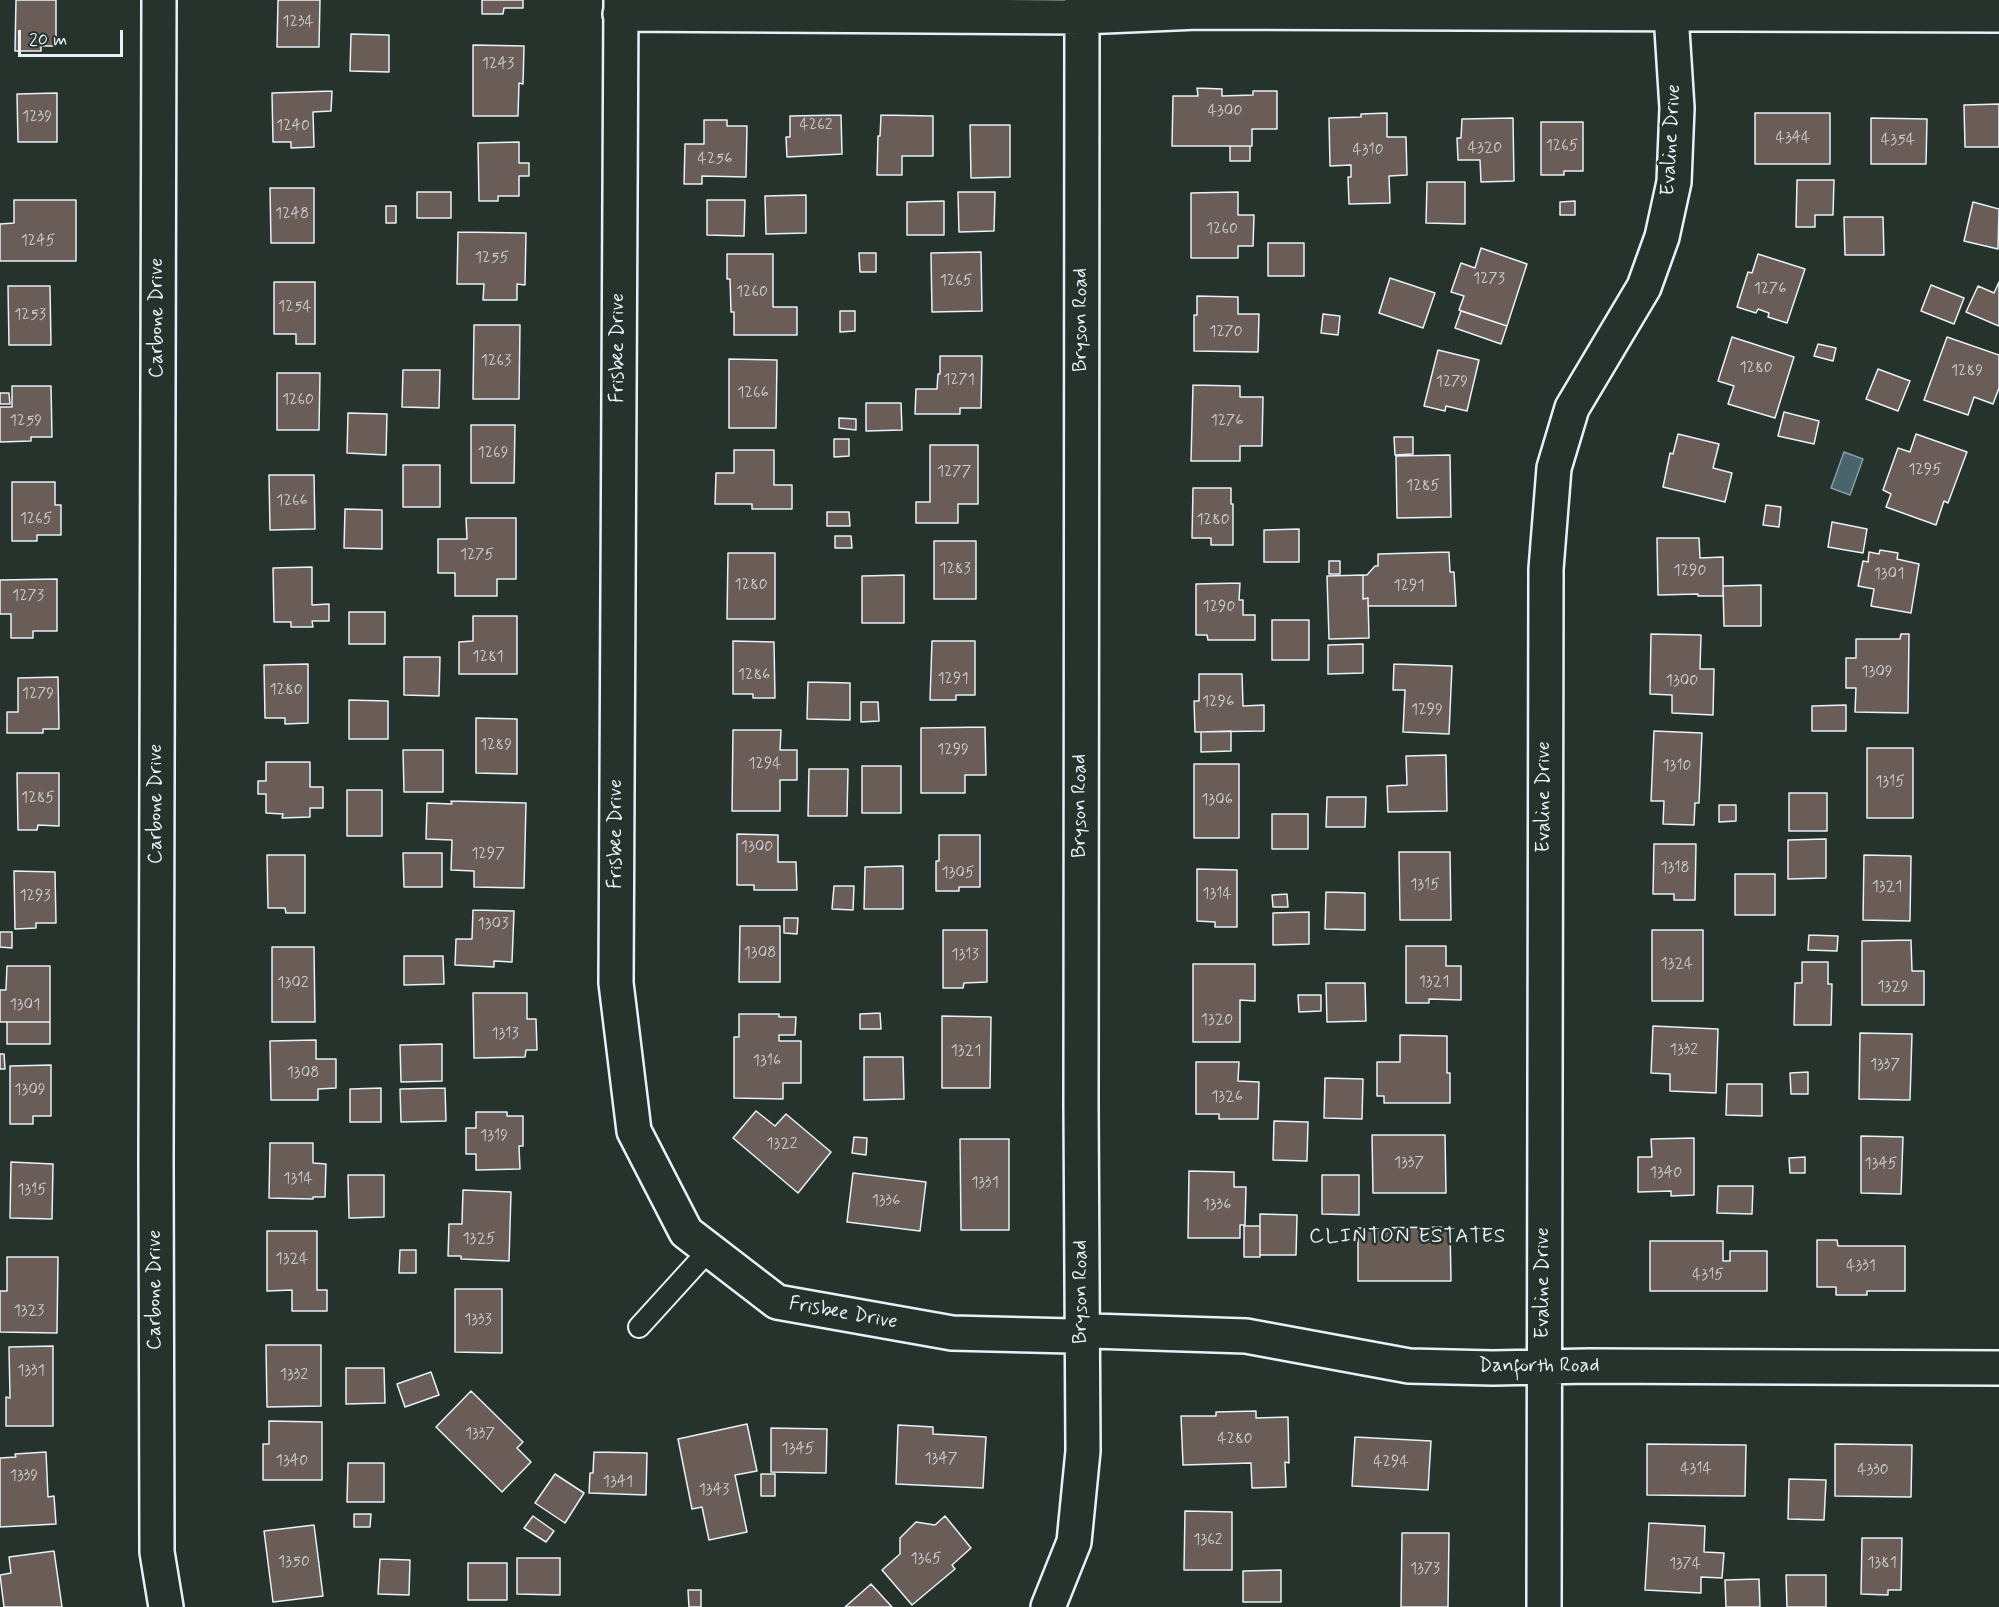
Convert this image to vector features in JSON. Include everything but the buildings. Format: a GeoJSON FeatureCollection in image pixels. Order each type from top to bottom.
{"type":"FeatureCollection","features":[{"type":"Feature","properties":{"kind":"street","name":"Carbone Drive"},"geometry":{"type":"LineString","coordinates":[[159,0],[157,1552],[166,1607]]}},
{"type":"Feature","properties":{"kind":"street"},"geometry":{"type":"LineString","coordinates":[[621,7],[1999,15]]}},
{"type":"Feature","properties":{"kind":"street","name":"Frisbee Drive"},"geometry":{"type":"LineString","coordinates":[[621,7],[616,983],[634,1131],[686,1232],[777,1302],[952,1334],[1071,1336],[1082,1334]]}},
{"type":"Feature","properties":{"kind":"street","name":"Bryson Road"},"geometry":{"type":"LineString","coordinates":[[1048,1607],[1074,1542],[1083,1451],[1082,8]]}},
{"type":"Feature","properties":{"kind":"street","name":"Evaline Drive"},"geometry":{"type":"LineString","coordinates":[[1544,1607],[1546,569],[1554,468],[1572,408],[1644,287],[1662,237],[1674,182],[1677,108],[1671,14]]}},
{"type":"Feature","properties":{"kind":"street","name":"Danforth Road"},"geometry":{"type":"LineString","coordinates":[[1082,1334],[1092,1331],[1246,1336],[1409,1366],[1999,1368]]}},
{"type":"Feature","properties":{"kind":"lane"},"geometry":{"type":"LineString","coordinates":[[639,1327],[709,1250]]}},
{"type":"Feature","properties":{"kind":"water"},"geometry":{"type":"Polygon","coordinates":[[[1844,452],[1863,459],[1850,495],[1831,488],[1844,452]]]}},
{"type":"Feature","properties":{"kind":"district","name":"CLINTON ESTATES"},"geometry":{"type":"Point","coordinates":[1408,1238]}}]}
